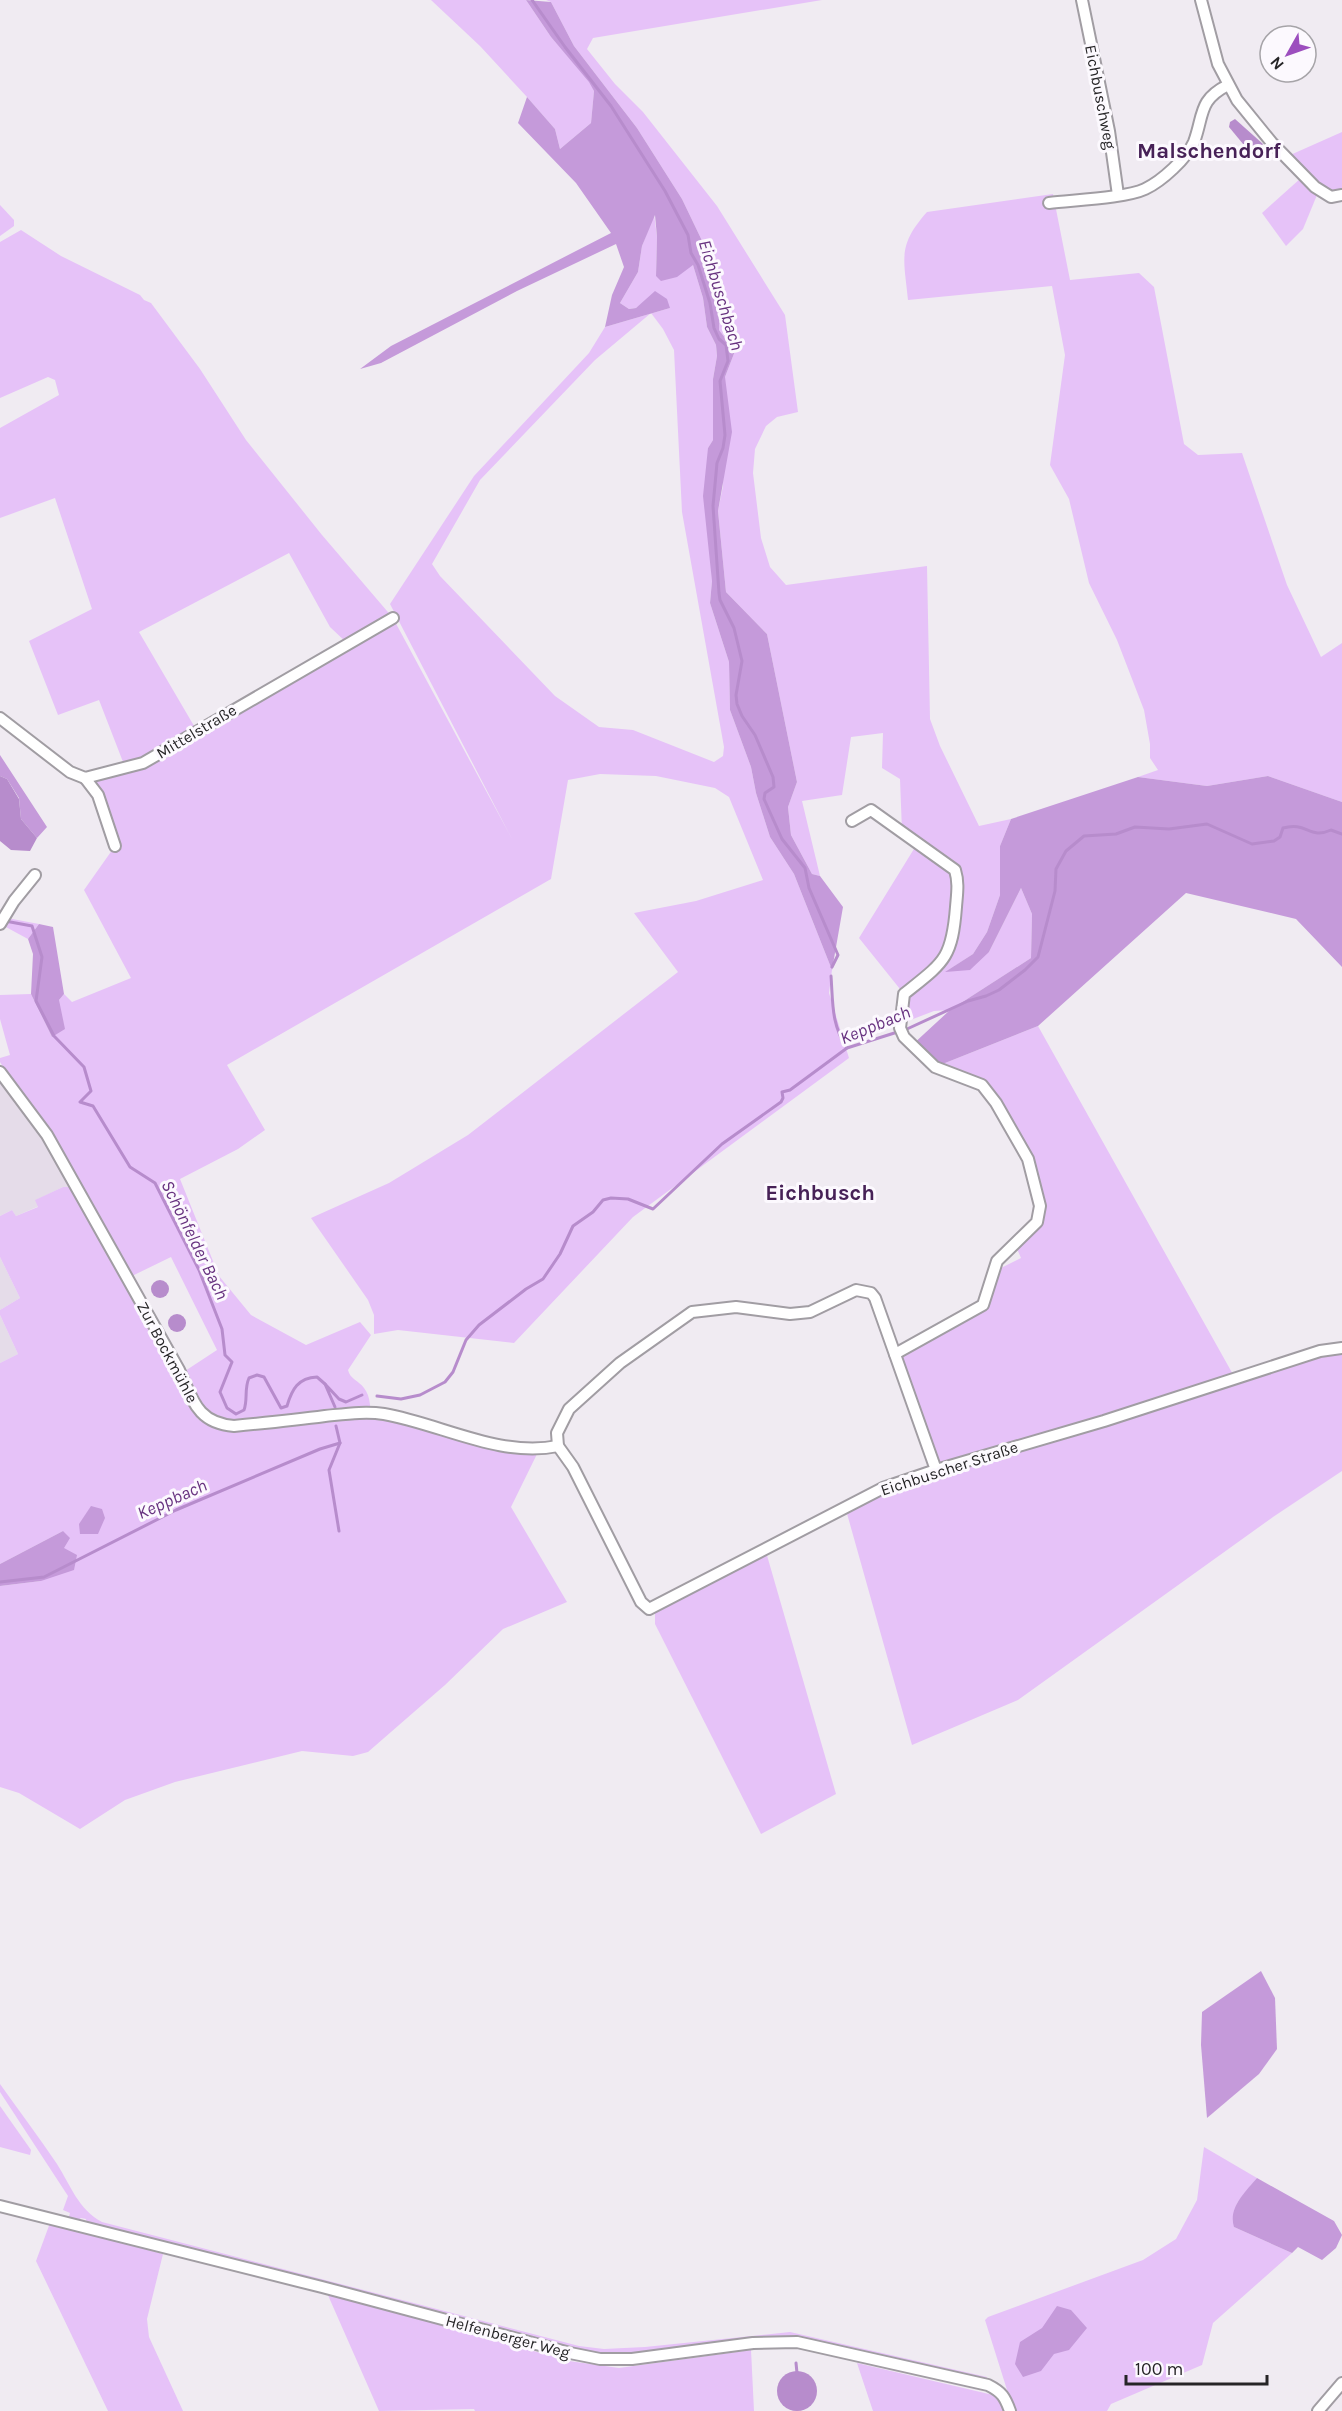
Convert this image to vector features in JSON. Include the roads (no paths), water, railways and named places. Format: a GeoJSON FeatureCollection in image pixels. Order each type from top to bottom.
{"type":"FeatureCollection","features":[{"type":"Feature","properties":{"kind":"street","name":"Eichbuschweg"},"geometry":{"type":"LineString","coordinates":[[1082,0],[1109,131],[1118,195]]}},
{"type":"Feature","properties":{"kind":"street"},"geometry":{"type":"LineString","coordinates":[[1201,0],[1213,49],[1227,86],[1272,143],[1316,187],[1330,197],[1342,195]]}},
{"type":"Feature","properties":{"kind":"street"},"geometry":{"type":"LineString","coordinates":[[1049,203],[1118,195],[1145,189],[1184,160],[1194,142],[1208,98],[1227,86]]}},
{"type":"Feature","properties":{"kind":"street","name":"Mittelstraße"},"geometry":{"type":"LineString","coordinates":[[85,778],[143,763],[393,618]]}},
{"type":"Feature","properties":{"kind":"street"},"geometry":{"type":"LineString","coordinates":[[0,718],[70,772],[85,778],[98,795],[115,846]]}},
{"type":"Feature","properties":{"kind":"street"},"geometry":{"type":"LineString","coordinates":[[852,821],[871,810],[955,870],[959,881],[954,933],[949,952],[939,966],[904,994],[905,1037],[935,1067],[982,1085],[996,1103],[1028,1159],[1040,1206],[1037,1222],[998,1261],[983,1305],[895,1354]]}},
{"type":"Feature","properties":{"kind":"street"},"geometry":{"type":"LineString","coordinates":[[2,921],[35,874]]}},
{"type":"Feature","properties":{"kind":"street","name":"Zur Bockmühle"},"geometry":{"type":"LineString","coordinates":[[0,1072],[47,1135],[180,1370],[198,1409],[206,1418],[218,1425],[234,1426],[367,1412],[399,1417],[455,1434],[517,1447],[542,1449],[558,1446]]}},
{"type":"Feature","properties":{"kind":"street"},"geometry":{"type":"LineString","coordinates":[[558,1446],[557,1433],[569,1409],[620,1363],[692,1312],[736,1307],[790,1314],[810,1312],[856,1290],[871,1293],[875,1298],[936,1470]]}},
{"type":"Feature","properties":{"kind":"street","name":"Eichbuscher Straße"},"geometry":{"type":"LineString","coordinates":[[558,1446],[573,1467],[641,1602],[649,1609],[883,1488],[936,1470],[1104,1421],[1320,1351],[1342,1348]]}},
{"type":"Feature","properties":{"kind":"street","name":"Helfenberger Weg"},"geometry":{"type":"LineString","coordinates":[[0,2206],[322,2287],[570,2353],[600,2359],[632,2359],[753,2343],[797,2342],[988,2385],[1005,2396],[1010,2411]]}},
{"type":"Feature","properties":{"kind":"street"},"geometry":{"type":"LineString","coordinates":[[1318,2411],[1342,2383]]}},
{"type":"Feature","properties":{"kind":"waterway","name":"Eichbuschbach"},"geometry":{"type":"LineString","coordinates":[[532,0],[611,106],[665,191],[688,235],[691,253],[698,265],[710,303],[714,328],[719,339],[726,345],[728,361],[720,381],[725,435],[717,463],[713,506],[720,600],[734,628],[742,661],[736,695],[737,704],[755,735],[773,777],[774,787],[765,793],[764,799],[782,839],[805,868],[809,888],[838,955],[832,967]]}},
{"type":"Feature","properties":{"kind":"waterway","name":"Keppbach"},"geometry":{"type":"LineString","coordinates":[[377,1396],[401,1399],[420,1395],[445,1382],[453,1372],[466,1340],[479,1325],[526,1289],[543,1279],[560,1254],[573,1226],[593,1212],[603,1200],[628,1199],[653,1209],[722,1144],[781,1102],[782,1092],[790,1090],[847,1048],[907,1029],[968,1001],[986,996],[999,990],[1025,970],[1038,957],[1055,891],[1056,869],[1066,851],[1084,836],[1116,834],[1135,827],[1169,829],[1207,824],[1252,844],[1274,841],[1280,837],[1283,828],[1291,826],[1318,833],[1331,830],[1342,834]]}},
{"type":"Feature","properties":{"kind":"waterway","name":"Schönfelder Bach"},"geometry":{"type":"LineString","coordinates":[[5,921],[32,926],[42,957],[36,1001],[54,1036],[84,1067],[91,1091],[80,1102],[93,1106],[130,1167],[155,1183],[199,1270],[222,1329],[225,1355],[232,1362],[220,1392],[227,1408],[236,1414],[244,1410],[249,1378],[257,1375],[264,1377],[281,1408],[287,1406],[291,1394],[300,1382],[317,1377],[325,1384]]}},
{"type":"Feature","properties":{"kind":"waterway","name":"Eichbuschbach"},"geometry":{"type":"LineString","coordinates":[[831,976],[835,1022],[847,1048]]}},
{"type":"Feature","properties":{"kind":"waterway","name":"Keppbach"},"geometry":{"type":"LineString","coordinates":[[335,1407],[325,1384],[339,1399],[346,1402],[362,1395]]}},
{"type":"Feature","properties":{"kind":"waterway","name":"Keppbach"},"geometry":{"type":"LineString","coordinates":[[0,1582],[44,1577],[176,1510],[320,1449],[340,1443],[336,1426]]}},
{"type":"Feature","properties":{"kind":"waterway"},"geometry":{"type":"LineString","coordinates":[[339,1531],[329,1470],[340,1443]]}},
{"type":"Feature","properties":{"kind":"waterway"},"geometry":{"type":"LineString","coordinates":[[796,2363],[797,2373]]}},
{"type":"Feature","properties":{"kind":"district","name":"Malschendorf"},"geometry":{"type":"Point","coordinates":[1209,150]}},
{"type":"Feature","properties":{"kind":"district","name":"Eichbusch"},"geometry":{"type":"Point","coordinates":[820,1192]}}]}
